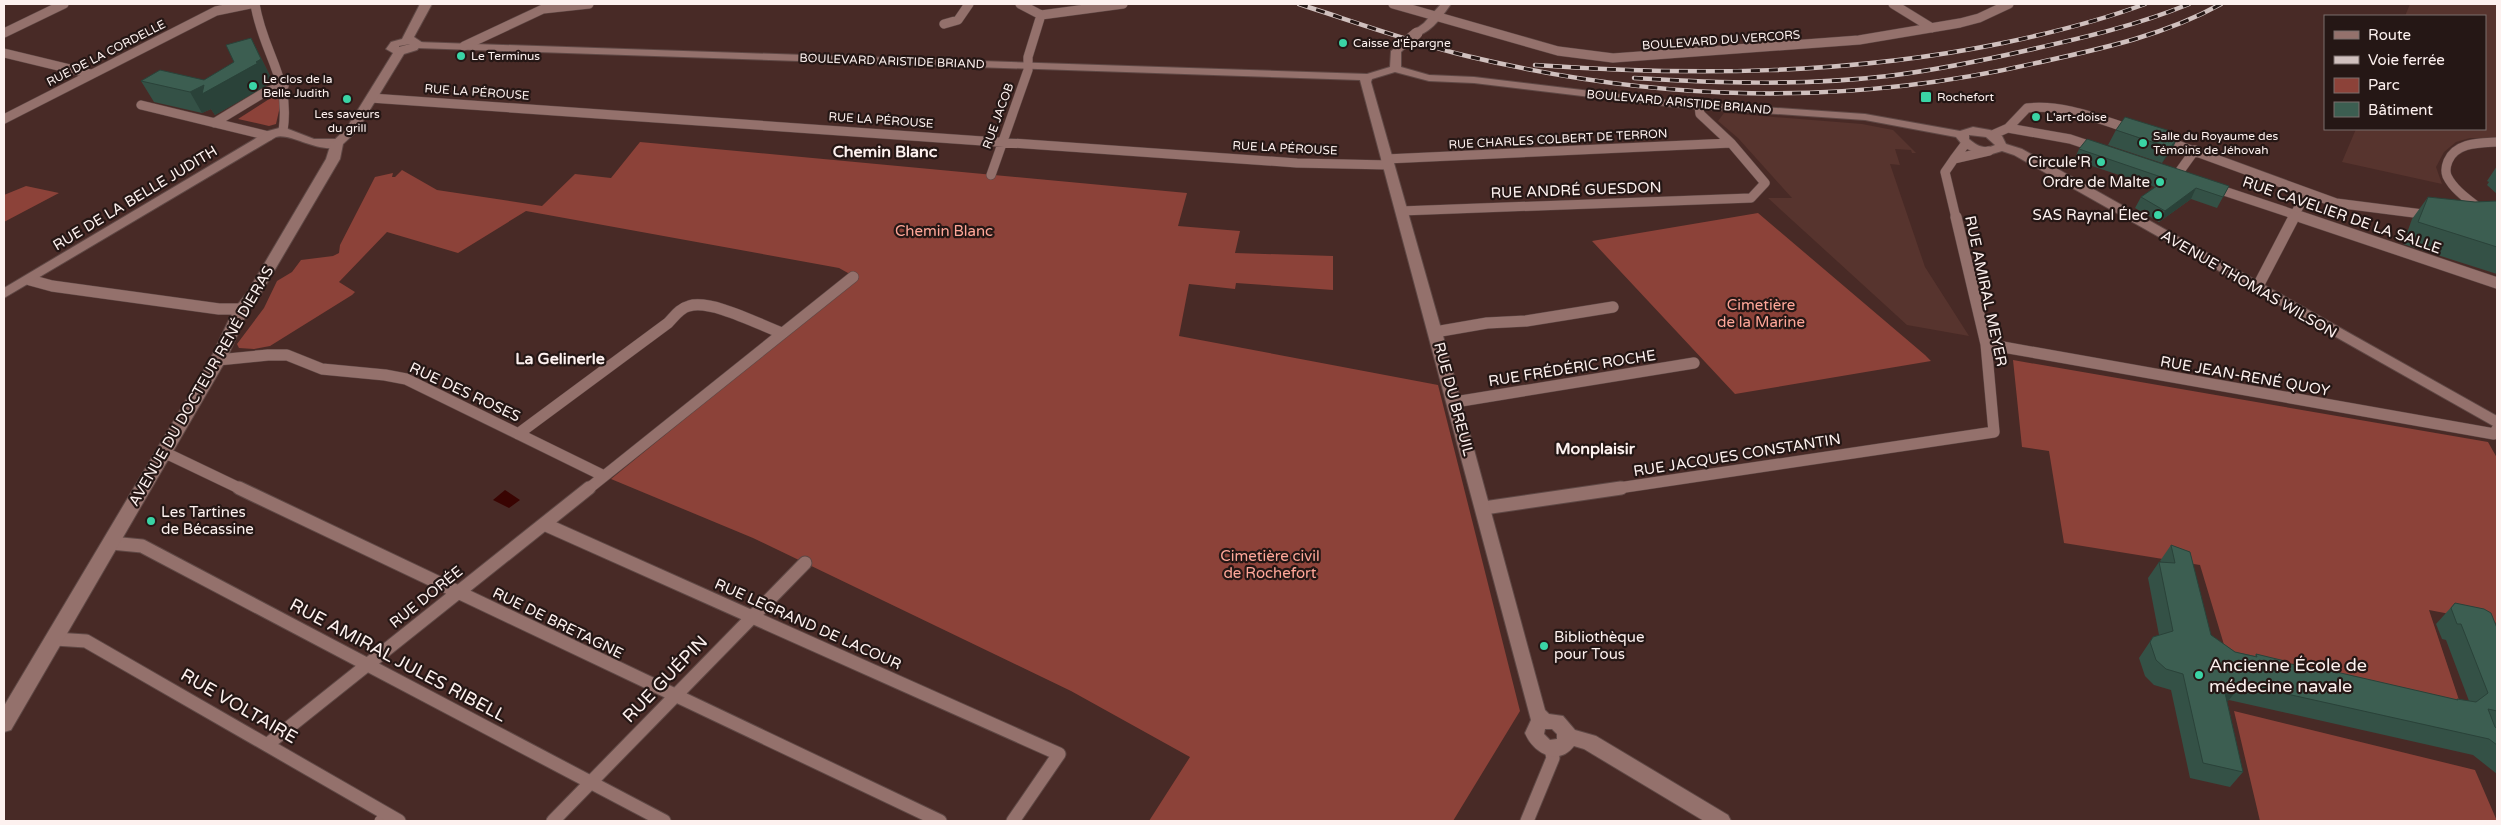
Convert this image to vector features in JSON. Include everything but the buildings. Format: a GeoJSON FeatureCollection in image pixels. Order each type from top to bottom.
{"type":"FeatureCollection","features":[{"type":"Feature","properties":{"kind":"main road"},"geometry":{"type":"LineString","coordinates":[[400,51],[394,50],[392,47],[395,44],[412,42],[426,4]]}},
{"type":"Feature","properties":{"kind":"main road","name":"AVENUE DU DOCTEUR RENÉ DIERAS"},"geometry":{"type":"LineString","coordinates":[[4,724],[218,360],[241,309],[253,294],[333,160],[337,143],[351,131],[400,51]]}},
{"type":"Feature","properties":{"kind":"street"},"geometry":{"type":"LineString","coordinates":[[4,33],[64,4]]}},
{"type":"Feature","properties":{"kind":"street","name":"RUE DE LA CORDELLE"},"geometry":{"type":"LineString","coordinates":[[4,120],[216,11],[250,4]]}},
{"type":"Feature","properties":{"kind":"street"},"geometry":{"type":"LineString","coordinates":[[255,4],[256,20],[288,98],[284,131],[312,143],[337,143]]}},
{"type":"Feature","properties":{"kind":"street"},"geometry":{"type":"LineString","coordinates":[[464,46],[543,9],[589,4]]}},
{"type":"Feature","properties":{"kind":"street"},"geometry":{"type":"LineString","coordinates":[[944,24],[958,20],[969,4]]}},
{"type":"Feature","properties":{"kind":"street"},"geometry":{"type":"LineString","coordinates":[[1020,4],[1035,10],[1041,16],[1123,4]]}},
{"type":"Feature","properties":{"kind":"street","name":"BOULEVARD DU VERCORS"},"geometry":{"type":"LineString","coordinates":[[1393,4],[1558,51],[1613,58],[1809,46],[1932,28],[1979,18],[2009,4]]}},
{"type":"Feature","properties":{"kind":"street"},"geometry":{"type":"LineString","coordinates":[[1395,69],[1396,51],[1446,4]]}},
{"type":"Feature","properties":{"kind":"street"},"geometry":{"type":"LineString","coordinates":[[1892,4],[1932,28]]}},
{"type":"Feature","properties":{"kind":"street","name":"RUE JACOB"},"geometry":{"type":"LineString","coordinates":[[991,175],[1028,70],[1027,65],[1040,29],[1041,16]]}},
{"type":"Feature","properties":{"kind":"street","name":"BOULEVARD ARISTIDE BRIAND"},"geometry":{"type":"LineString","coordinates":[[412,42],[464,46],[1367,76],[1395,69],[1429,78],[1474,80],[1699,106],[1865,117],[1965,139]]}},
{"type":"Feature","properties":{"kind":"street"},"geometry":{"type":"LineString","coordinates":[[4,53],[91,74]]}},
{"type":"Feature","properties":{"kind":"street","name":"RUE DU BREUIL"},"geometry":{"type":"LineString","coordinates":[[1367,76],[1364,82],[1455,402],[1537,714],[1544,721]]}},
{"type":"Feature","properties":{"kind":"street"},"geometry":{"type":"LineString","coordinates":[[214,123],[266,92],[284,86]]}},
{"type":"Feature","properties":{"kind":"street","name":"RUE LA PÉROUSE"},"geometry":{"type":"LineString","coordinates":[[371,98],[1297,163],[1388,162]]}},
{"type":"Feature","properties":{"kind":"street"},"geometry":{"type":"LineString","coordinates":[[141,105],[268,136]]}},
{"type":"Feature","properties":{"kind":"street"},"geometry":{"type":"LineString","coordinates":[[1699,106],[1700,114],[1731,143]]}},
{"type":"Feature","properties":{"kind":"street"},"geometry":{"type":"LineString","coordinates":[[1992,135],[2008,128],[2025,110],[2047,106],[2059,107],[2195,150],[2336,203],[2437,216]]}},
{"type":"Feature","properties":{"kind":"street"},"geometry":{"type":"LineString","coordinates":[[2008,128],[2070,139],[2106,151]]}},
{"type":"Feature","properties":{"kind":"street","name":"RUE DE LA BELLE JUDITH"},"geometry":{"type":"LineString","coordinates":[[4,294],[268,136],[284,131]]}},
{"type":"Feature","properties":{"kind":"street"},"geometry":{"type":"LineString","coordinates":[[1954,160],[1995,148],[2000,140],[1992,135],[1973,131],[1965,139]]}},
{"type":"Feature","properties":{"kind":"street","name":"AVENUE THOMAS WILSON"},"geometry":{"type":"LineString","coordinates":[[1965,139],[1976,148],[1995,148],[2018,152],[2256,288],[2496,431]]}},
{"type":"Feature","properties":{"kind":"street","name":"RUE AMIRAL MEYER"},"geometry":{"type":"LineString","coordinates":[[1965,139],[1946,172],[1948,188],[1986,344],[1994,432]]}},
{"type":"Feature","properties":{"kind":"street"},"geometry":{"type":"LineString","coordinates":[[2476,216],[2491,218],[2448,177],[2446,167],[2448,159],[2456,149],[2470,144],[2497,142]]}},
{"type":"Feature","properties":{"kind":"street","name":"RUE CHARLES COLBERT DE TERRON"},"geometry":{"type":"LineString","coordinates":[[1388,162],[1731,143]]}},
{"type":"Feature","properties":{"kind":"street","name":"RUE ANDRÉ GUESDON"},"geometry":{"type":"LineString","coordinates":[[1401,211],[1751,198],[1765,184],[1731,143]]}},
{"type":"Feature","properties":{"kind":"street"},"geometry":{"type":"LineString","coordinates":[[2177,175],[2195,150]]}},
{"type":"Feature","properties":{"kind":"street","name":"RUE CAVELIER DE LA SALLE"},"geometry":{"type":"LineString","coordinates":[[2203,184],[2497,282]]}},
{"type":"Feature","properties":{"kind":"street"},"geometry":{"type":"LineString","coordinates":[[2256,288],[2306,192]]}},
{"type":"Feature","properties":{"kind":"street","name":"RUE DORÉE"},"geometry":{"type":"LineString","coordinates":[[268,744],[853,277]]}},
{"type":"Feature","properties":{"kind":"street"},"geometry":{"type":"LineString","coordinates":[[30,280],[62,288],[219,309],[241,309]]}},
{"type":"Feature","properties":{"kind":"street"},"geometry":{"type":"LineString","coordinates":[[518,434],[664,326],[686,306],[698,304],[716,308],[782,333]]}},
{"type":"Feature","properties":{"kind":"street"},"geometry":{"type":"LineString","coordinates":[[1435,332],[1487,323],[1526,321],[1613,307]]}},
{"type":"Feature","properties":{"kind":"street","name":"RUE JEAN-RENÉ QUOY"},"geometry":{"type":"LineString","coordinates":[[1986,344],[2496,431]]}},
{"type":"Feature","properties":{"kind":"street","name":"RUE DES ROSES"},"geometry":{"type":"LineString","coordinates":[[218,360],[280,355],[294,357],[308,366],[322,369],[390,374],[406,379],[604,476]]}},
{"type":"Feature","properties":{"kind":"street","name":"RUE FRÉDÉRIC ROCHE"},"geometry":{"type":"LineString","coordinates":[[1455,402],[1694,363]]}},
{"type":"Feature","properties":{"kind":"street","name":"RUE JACQUES CONSTANTIN"},"geometry":{"type":"LineString","coordinates":[[1484,508],[1994,432]]}},
{"type":"Feature","properties":{"kind":"street","name":"RUE DE BRETAGNE"},"geometry":{"type":"LineString","coordinates":[[163,454],[172,456],[940,821]]}},
{"type":"Feature","properties":{"kind":"street","name":"RUE LEGRAND DE LACOUR"},"geometry":{"type":"LineString","coordinates":[[544,524],[1059,754],[1013,821]]}},
{"type":"Feature","properties":{"kind":"street","name":"RUE AMIRAL JULES RIBELL"},"geometry":{"type":"LineString","coordinates":[[111,543],[142,546],[664,821]]}},
{"type":"Feature","properties":{"kind":"street","name":"RUE GUÉPIN"},"geometry":{"type":"LineString","coordinates":[[553,821],[805,563]]}},
{"type":"Feature","properties":{"kind":"street","name":"RUE VOLTAIRE"},"geometry":{"type":"LineString","coordinates":[[55,639],[86,641],[268,744],[389,819]]}},
{"type":"Feature","properties":{"kind":"street"},"geometry":{"type":"LineString","coordinates":[[1568,736],[1563,746],[1551,749],[1535,739],[1535,728],[1544,721],[1556,722],[1566,731],[1568,736],[1589,742],[1721,821]]}},
{"type":"Feature","properties":{"kind":"street"},"geometry":{"type":"LineString","coordinates":[[1527,821],[1553,758],[1551,749]]}},
{"type":"Feature","properties":{"kind":"shaded area"},"geometry":{"type":"Polygon","coordinates":[[[2410,4],[2497,4],[2497,138],[2470,138],[2456,142],[2444,152],[2436,167],[2442,184],[2342,162],[2356,130],[2486,130],[2486,15],[2405,15],[2410,4]]]}},
{"type":"Feature","properties":{"kind":"shaded area"},"geometry":{"type":"Polygon","coordinates":[[[1724,113],[1862,124],[1893,130],[1916,153],[1912,153],[1911,150],[1895,149],[1900,165],[1890,164],[1925,267],[1969,336],[1907,325],[1768,198],[1792,198],[1738,138],[1718,121],[1724,113]]]}},
{"type":"Feature","properties":{"kind":"shaded area"},"geometry":{"type":"Polygon","coordinates":[[[505,490],[520,500],[509,508],[493,500],[505,490]]]}},
{"type":"Feature","properties":{"kind":"green space"},"geometry":{"type":"Polygon","coordinates":[[[277,94],[281,102],[276,124],[269,126],[238,119],[277,94]]]}},
{"type":"Feature","properties":{"kind":"green space","name":"Cimetière civil de Rochefort"},"geometry":{"type":"Polygon","coordinates":[[[640,142],[1187,193],[1178,226],[1240,231],[1235,253],[1333,256],[1333,290],[1236,283],[1235,289],[1189,284],[1179,336],[1438,385],[1520,711],[1453,821],[1149,821],[1190,757],[1071,691],[753,538],[611,479],[857,278],[839,268],[526,211],[458,253],[387,232],[339,282],[355,292],[352,295],[270,346],[254,349],[239,348],[237,344],[264,308],[277,281],[292,272],[301,260],[333,256],[339,253],[340,245],[375,177],[393,173],[392,177],[395,177],[402,170],[437,190],[542,206],[575,174],[611,178],[640,142]]]}},
{"type":"Feature","properties":{"kind":"green space"},"geometry":{"type":"Polygon","coordinates":[[[26,186],[59,193],[4,222],[4,195],[26,186]]]}},
{"type":"Feature","properties":{"kind":"green space","name":"Cimetière de la Marine"},"geometry":{"type":"Polygon","coordinates":[[[1758,213],[1931,361],[1735,394],[1592,241],[1758,213]]]}},
{"type":"Feature","properties":{"kind":"green space"},"geometry":{"type":"Polygon","coordinates":[[[2013,360],[2488,442],[2497,458],[2497,623],[2429,610],[2462,709],[2228,658],[2200,565],[2064,543],[2049,451],[2022,447],[2013,360]]]}},
{"type":"Feature","properties":{"kind":"green space"},"geometry":{"type":"Polygon","coordinates":[[[2234,711],[2475,770],[2497,821],[2260,821],[2234,711]]]}},
{"type":"Feature","properties":{"kind":"railway"},"geometry":{"type":"LineString","coordinates":[[1299,4],[1467,56],[1539,71],[1610,83],[1681,90],[1752,93],[1822,92],[1893,87],[1964,77],[2107,47],[2177,25],[2221,4]]}},
{"type":"Feature","properties":{"kind":"railway"},"geometry":{"type":"LineString","coordinates":[[1535,65],[1652,71],[1769,70],[1828,67],[1945,54],[2003,43],[2057,31],[2145,4]]}},
{"type":"Feature","properties":{"kind":"railway"},"geometry":{"type":"LineString","coordinates":[[1634,78],[1729,82],[1792,82],[1906,74],[1979,61],[2073,40],[2112,30],[2189,4]]}},
{"type":"Feature","properties":{"kind":"place","name":"Caisse d'Épargne"},"geometry":{"type":"Point","coordinates":[1343,43]}},
{"type":"Feature","properties":{"kind":"place","name":"Le Terminus"},"geometry":{"type":"Point","coordinates":[461,56]}},
{"type":"Feature","properties":{"kind":"place","name":"Le clos de la Belle Judith"},"geometry":{"type":"Point","coordinates":[253,86]}},
{"type":"Feature","properties":{"kind":"place","name":"Rochefort"},"geometry":{"type":"Point","coordinates":[1926,97]}},
{"type":"Feature","properties":{"kind":"place","name":"Les saveurs du grill"},"geometry":{"type":"Point","coordinates":[347,99]}},
{"type":"Feature","properties":{"kind":"place","name":"L'art-doise"},"geometry":{"type":"Point","coordinates":[2036,117]}},
{"type":"Feature","properties":{"kind":"place","name":"Salle du Royaume des Témoins de Jéhovah"},"geometry":{"type":"Point","coordinates":[2143,143]}},
{"type":"Feature","properties":{"kind":"place","name":"Circule'R"},"geometry":{"type":"Point","coordinates":[2101,162]}},
{"type":"Feature","properties":{"kind":"place","name":"Ordre de Malte"},"geometry":{"type":"Point","coordinates":[2160,182]}},
{"type":"Feature","properties":{"kind":"place","name":"SAS Raynal Élec"},"geometry":{"type":"Point","coordinates":[2158,215]}},
{"type":"Feature","properties":{"kind":"place","name":"Les Tartines de Bécassine"},"geometry":{"type":"Point","coordinates":[151,521]}},
{"type":"Feature","properties":{"kind":"place","name":"Bibliothèque pour Tous"},"geometry":{"type":"Point","coordinates":[1544,646]}},
{"type":"Feature","properties":{"kind":"place","name":"Ancienne École de médecine navale"},"geometry":{"type":"Point","coordinates":[2199,675]}},
{"type":"Feature","properties":{"kind":"district","name":"Chemin Blanc"},"geometry":{"type":"Point","coordinates":[885,152]}},
{"type":"Feature","properties":{"kind":"district","name":"La Gelinerle"},"geometry":{"type":"Point","coordinates":[560,359]}},
{"type":"Feature","properties":{"kind":"district","name":"Monplaisir"},"geometry":{"type":"Point","coordinates":[1595,449]}}]}
